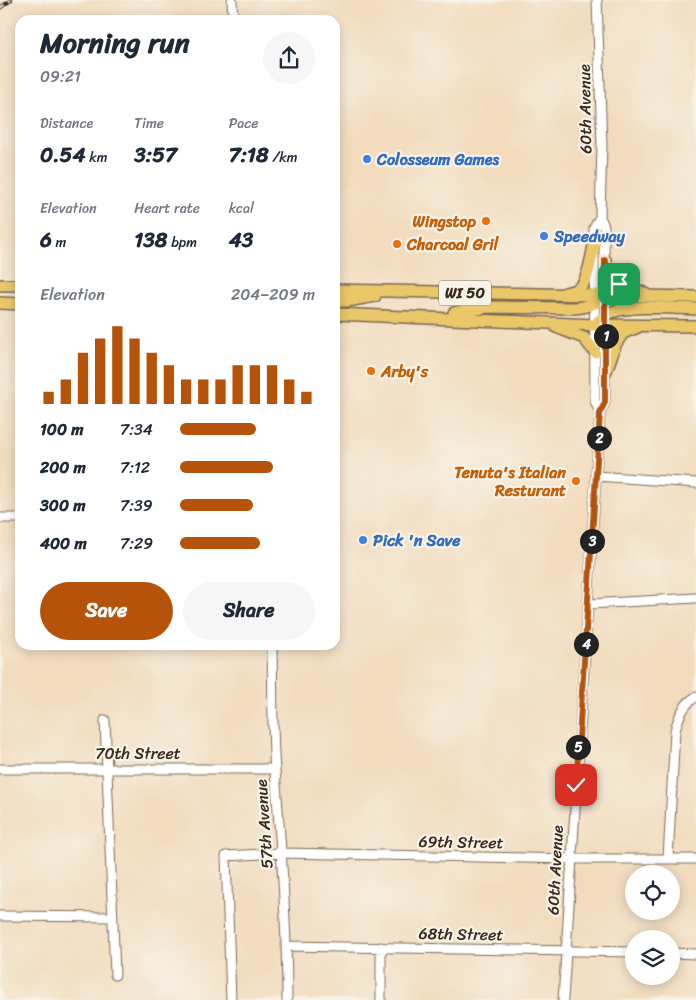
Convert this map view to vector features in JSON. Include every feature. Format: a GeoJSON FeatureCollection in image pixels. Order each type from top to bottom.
{"type":"FeatureCollection","features":[{"type":"Feature","properties":{"kind":"main road"},"geometry":{"type":"LineString","coordinates":[[560,295],[575,291],[582,286],[595,241]]}},
{"type":"Feature","properties":{"kind":"main road"},"geometry":{"type":"LineString","coordinates":[[605,260],[612,276],[619,284],[637,289],[651,297]]}},
{"type":"Feature","properties":{"kind":"main road"},"geometry":{"type":"LineString","coordinates":[[0,284],[15,285]]}},
{"type":"Feature","properties":{"kind":"main road","name":"WI 50"},"geometry":{"type":"LineString","coordinates":[[340,290],[560,295],[599,299],[696,297]]}},
{"type":"Feature","properties":{"kind":"main road"},"geometry":{"type":"LineString","coordinates":[[340,302],[401,292]]}},
{"type":"Feature","properties":{"kind":"main road"},"geometry":{"type":"LineString","coordinates":[[434,317],[487,307],[574,308],[599,299]]}},
{"type":"Feature","properties":{"kind":"main road"},"geometry":{"type":"LineString","coordinates":[[0,303],[15,304]]}},
{"type":"Feature","properties":{"kind":"main road"},"geometry":{"type":"LineString","coordinates":[[602,321],[623,310],[649,307],[696,308]]}},
{"type":"Feature","properties":{"kind":"main road","name":"WI 50"},"geometry":{"type":"LineString","coordinates":[[340,314],[537,321],[602,321],[696,326]]}},
{"type":"Feature","properties":{"kind":"main road"},"geometry":{"type":"LineString","coordinates":[[537,321],[577,334],[584,338],[595,352]]}},
{"type":"Feature","properties":{"kind":"main road"},"geometry":{"type":"LineString","coordinates":[[606,371],[616,343],[623,333],[643,324]]}},
{"type":"Feature","properties":{"kind":"street"},"geometry":{"type":"LineString","coordinates":[[232,0],[233,15]]}},
{"type":"Feature","properties":{"kind":"street","name":"60th Avenue"},"geometry":{"type":"LineString","coordinates":[[598,0],[602,145],[600,217],[604,226],[605,260],[599,299],[602,321],[595,352],[594,401],[600,413]]}},
{"type":"Feature","properties":{"kind":"street","name":"60th Avenue"},"geometry":{"type":"LineString","coordinates":[[563,1000],[570,859],[600,413],[605,402],[606,371],[594,228],[600,217]]}},
{"type":"Feature","properties":{"kind":"street"},"geometry":{"type":"LineString","coordinates":[[596,476],[696,484]]}},
{"type":"Feature","properties":{"kind":"street"},"geometry":{"type":"LineString","coordinates":[[0,518],[15,518]]}},
{"type":"Feature","properties":{"kind":"street"},"geometry":{"type":"LineString","coordinates":[[588,604],[696,598]]}},
{"type":"Feature","properties":{"kind":"street","name":"57th Avenue"},"geometry":{"type":"LineString","coordinates":[[272,650],[275,769],[287,946],[287,1000]]}},
{"type":"Feature","properties":{"kind":"street"},"geometry":{"type":"LineString","coordinates":[[668,859],[675,730],[677,722],[687,704],[696,697]]}},
{"type":"Feature","properties":{"kind":"street"},"geometry":{"type":"LineString","coordinates":[[105,720],[116,975]]}},
{"type":"Feature","properties":{"kind":"street","name":"70th Street"},"geometry":{"type":"LineString","coordinates":[[0,769],[275,769]]}},
{"type":"Feature","properties":{"kind":"street","name":"69th Street"},"geometry":{"type":"LineString","coordinates":[[231,1000],[226,856],[282,853],[570,859],[696,859]]}},
{"type":"Feature","properties":{"kind":"street"},"geometry":{"type":"LineString","coordinates":[[0,916],[113,917]]}},
{"type":"Feature","properties":{"kind":"street","name":"68th Street"},"geometry":{"type":"LineString","coordinates":[[287,946],[625,952]]}},
{"type":"Feature","properties":{"kind":"street"},"geometry":{"type":"LineString","coordinates":[[381,947],[382,1000]]}},
{"type":"Feature","properties":{"kind":"street"},"geometry":{"type":"LineString","coordinates":[[680,953],[696,954]]}},
{"type":"Feature","properties":{"kind":"railway"},"geometry":{"type":"LineString","coordinates":[[0,8],[11,0]]}},
{"type":"Feature","properties":{"kind":"place","name":"Colosseum Games"},"geometry":{"type":"Point","coordinates":[367,159]}},
{"type":"Feature","properties":{"kind":"place","name":"Wingstop"},"geometry":{"type":"Point","coordinates":[486,221]}},
{"type":"Feature","properties":{"kind":"place","name":"Speedway"},"geometry":{"type":"Point","coordinates":[544,236]}},
{"type":"Feature","properties":{"kind":"place","name":"Charcoal Gril"},"geometry":{"type":"Point","coordinates":[397,244]}},
{"type":"Feature","properties":{"kind":"place","name":"Arby's"},"geometry":{"type":"Point","coordinates":[371,371]}},
{"type":"Feature","properties":{"kind":"place","name":"Tenuta's Italian Resturant"},"geometry":{"type":"Point","coordinates":[576,481]}},
{"type":"Feature","properties":{"kind":"place","name":"Pick 'n Save"},"geometry":{"type":"Point","coordinates":[363,540]}},
{"type":"Feature","properties":{"kind":"route"},"geometry":{"type":"LineString","coordinates":[[576,785],[600,413],[605,402],[605,260],[609,271],[619,284]]}}]}
